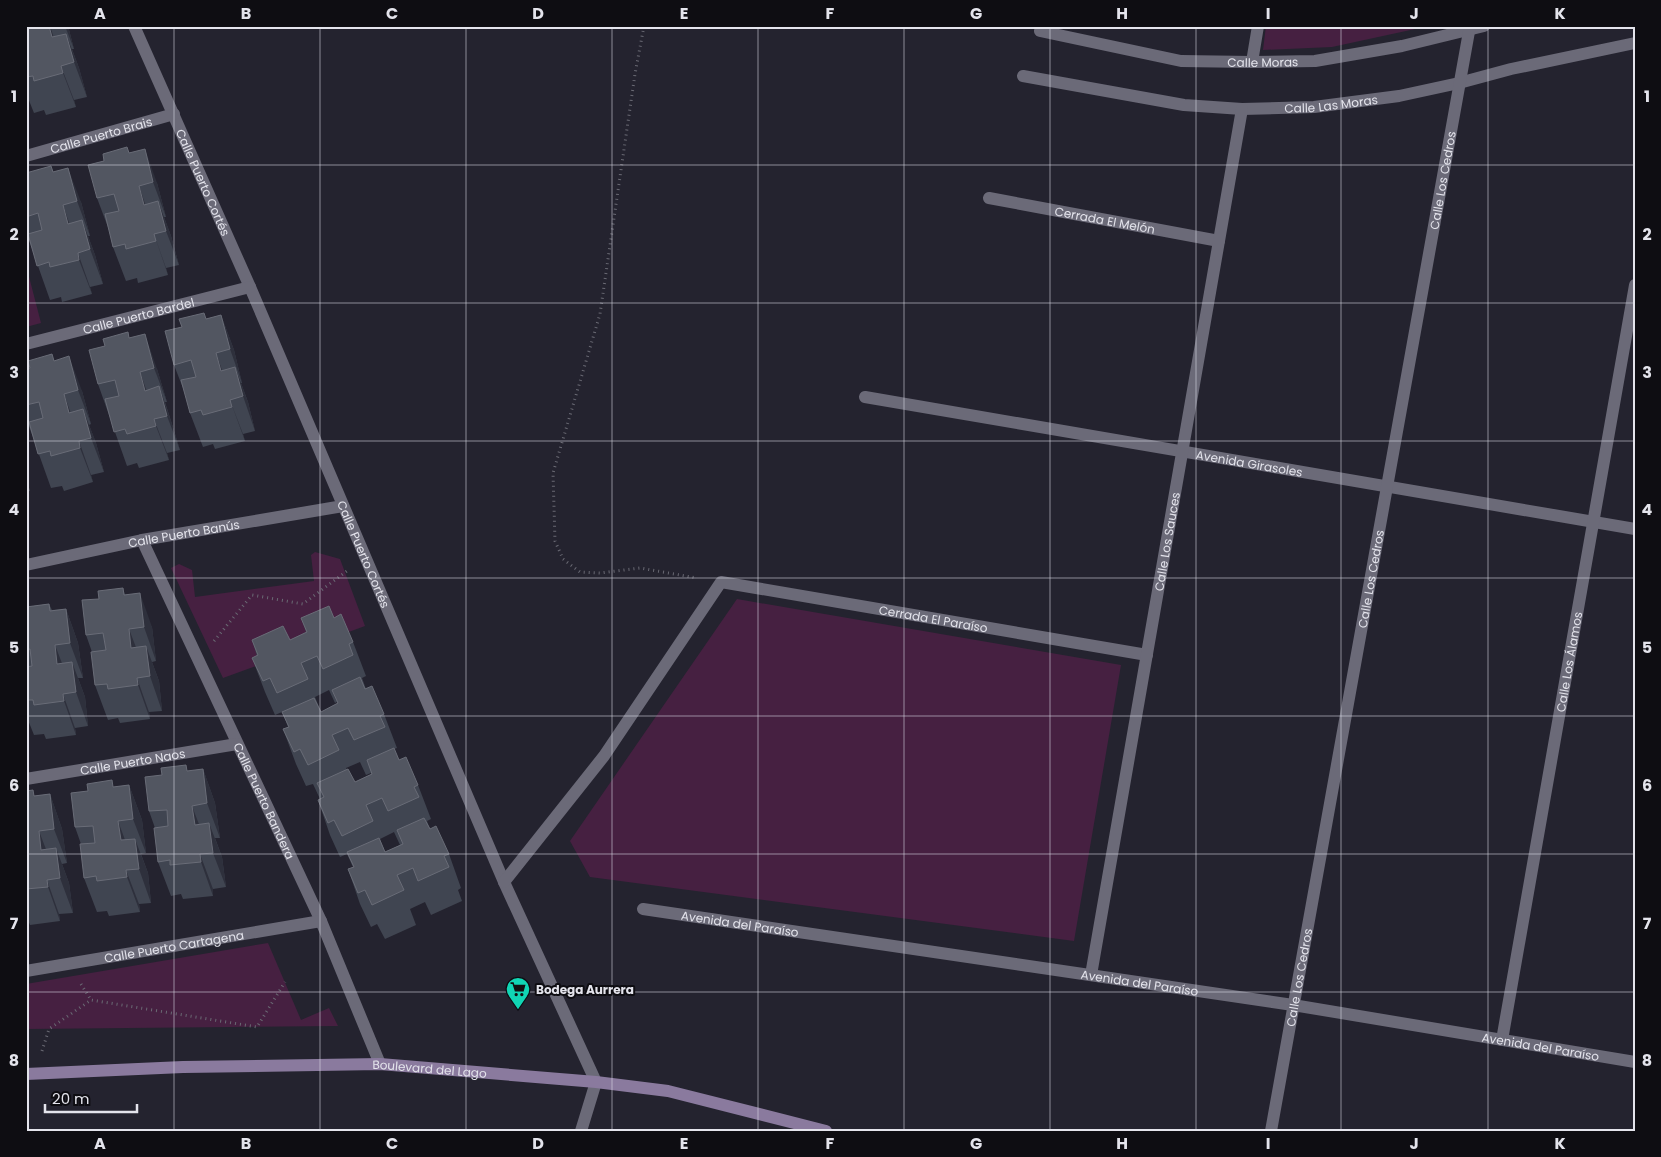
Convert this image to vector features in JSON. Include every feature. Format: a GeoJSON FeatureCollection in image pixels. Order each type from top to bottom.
{"type":"FeatureCollection","features":[{"type":"Feature","properties":{"kind":"street","name":"Calle Puerto Cortés"},"geometry":{"type":"LineString","coordinates":[[134,26],[250,287],[504,882],[596,1082]]}},
{"type":"Feature","properties":{"kind":"street"},"geometry":{"type":"LineString","coordinates":[[1252,62],[1258,26]]}},
{"type":"Feature","properties":{"kind":"street","name":"Calle Moras"},"geometry":{"type":"LineString","coordinates":[[1040,31],[1182,61],[1252,62],[1315,61],[1402,46],[1484,26]]}},
{"type":"Feature","properties":{"kind":"street","name":"Calle Los Cedros"},"geometry":{"type":"LineString","coordinates":[[1271,1131],[1470,28]]}},
{"type":"Feature","properties":{"kind":"street","name":"Calle Las Moras"},"geometry":{"type":"LineString","coordinates":[[1023,76],[1184,105],[1242,109],[1314,107],[1399,96],[1461,77],[1511,69],[1635,43]]}},
{"type":"Feature","properties":{"kind":"street","name":"Calle Los Sauces"},"geometry":{"type":"LineString","coordinates":[[1091,975],[1242,109]]}},
{"type":"Feature","properties":{"kind":"street","name":"Calle Puerto Brais"},"geometry":{"type":"LineString","coordinates":[[26,156],[174,114]]}},
{"type":"Feature","properties":{"kind":"street","name":"Cerrada El Melón"},"geometry":{"type":"LineString","coordinates":[[989,198],[1220,241]]}},
{"type":"Feature","properties":{"kind":"street","name":"Calle Los Álamos"},"geometry":{"type":"LineString","coordinates":[[1502,1040],[1635,285]]}},
{"type":"Feature","properties":{"kind":"street","name":"Calle Puerto Bardel"},"geometry":{"type":"LineString","coordinates":[[26,344],[250,287]]}},
{"type":"Feature","properties":{"kind":"street","name":"Avenida Girasoles"},"geometry":{"type":"LineString","coordinates":[[865,397],[1635,529]]}},
{"type":"Feature","properties":{"kind":"street","name":"Calle Puerto Banús"},"geometry":{"type":"LineString","coordinates":[[26,565],[142,540],[343,506]]}},
{"type":"Feature","properties":{"kind":"street","name":"Calle Puerto Bandera"},"geometry":{"type":"LineString","coordinates":[[142,540],[321,921],[380,1064]]}},
{"type":"Feature","properties":{"kind":"street","name":"Cerrada El Paraíso"},"geometry":{"type":"LineString","coordinates":[[721,582],[1147,655]]}},
{"type":"Feature","properties":{"kind":"street"},"geometry":{"type":"LineString","coordinates":[[504,882],[604,756],[721,582]]}},
{"type":"Feature","properties":{"kind":"street","name":"Calle Puerto Naos"},"geometry":{"type":"LineString","coordinates":[[26,779],[237,744]]}},
{"type":"Feature","properties":{"kind":"street","name":"Avenida del Paraíso"},"geometry":{"type":"LineString","coordinates":[[643,909],[1293,1005],[1635,1062]]}},
{"type":"Feature","properties":{"kind":"street","name":"Calle Puerto Cartagena"},"geometry":{"type":"LineString","coordinates":[[26,971],[321,921]]}},
{"type":"Feature","properties":{"kind":"street","name":"Boulevard del Lago"},"geometry":{"type":"LineString","coordinates":[[31,1074],[183,1066],[380,1064],[596,1082],[668,1091],[826,1131]]}},
{"type":"Feature","properties":{"kind":"street"},"geometry":{"type":"LineString","coordinates":[[581,1131],[596,1082]]}},
{"type":"Feature","properties":{"kind":"path"},"geometry":{"type":"LineString","coordinates":[[644,26],[635,74],[600,314],[553,473],[554,541],[563,559],[580,572],[600,574],[640,568],[721,582]]}},
{"type":"Feature","properties":{"kind":"path"},"geometry":{"type":"LineString","coordinates":[[208,647],[252,595],[303,604],[345,571],[367,562]]}},
{"type":"Feature","properties":{"kind":"path"},"geometry":{"type":"LineString","coordinates":[[31,1074],[49,1029],[92,1000],[257,1027],[285,982]]}},
{"type":"Feature","properties":{"kind":"shaded area"},"geometry":{"type":"Polygon","coordinates":[[[1266,26],[1429,26],[1332,47],[1263,50],[1266,26]]]}},
{"type":"Feature","properties":{"kind":"shaded area"},"geometry":{"type":"Polygon","coordinates":[[[26,265],[41,323],[26,327],[26,265]]]}},
{"type":"Feature","properties":{"kind":"shaded area"},"geometry":{"type":"Polygon","coordinates":[[[315,552],[340,559],[365,626],[223,678],[171,568],[179,564],[192,570],[195,597],[314,581],[311,555],[315,552]]]}},
{"type":"Feature","properties":{"kind":"shaded area"},"geometry":{"type":"Polygon","coordinates":[[[737,599],[1121,665],[1074,941],[590,877],[570,841],[737,599]]]}},
{"type":"Feature","properties":{"kind":"shaded area"},"geometry":{"type":"Polygon","coordinates":[[[268,943],[301,1020],[329,1008],[338,1026],[26,1029],[26,984],[268,943]]]}},
{"type":"Feature","properties":{"kind":"building"},"geometry":{"type":"Polygon","coordinates":[[[26,26],[49,26],[52,37],[66,34],[74,62],[61,66],[63,73],[34,81],[33,76],[26,77],[26,26]]]}},
{"type":"Feature","properties":{"kind":"building"},"geometry":{"type":"Polygon","coordinates":[[[127,147],[129,153],[145,149],[153,182],[139,186],[144,205],[158,201],[166,231],[154,234],[156,241],[126,249],[125,244],[113,247],[105,214],[119,211],[114,194],[97,198],[88,165],[104,161],[103,154],[127,147]]]}},
{"type":"Feature","properties":{"kind":"building"},"geometry":{"type":"Polygon","coordinates":[[[51,166],[53,172],[68,168],[77,201],[63,205],[68,224],[82,220],[90,249],[78,253],[79,260],[50,267],[49,262],[37,266],[28,234],[42,230],[38,213],[26,217],[26,180],[28,180],[26,173],[51,166]]]}},
{"type":"Feature","properties":{"kind":"building"},"geometry":{"type":"Polygon","coordinates":[[[204,313],[206,319],[221,315],[230,349],[216,353],[221,371],[235,367],[243,396],[230,400],[232,407],[203,415],[201,410],[190,413],[181,380],[196,377],[191,360],[174,365],[165,331],[182,327],[179,319],[204,313]]]}},
{"type":"Feature","properties":{"kind":"building"},"geometry":{"type":"Polygon","coordinates":[[[128,332],[129,338],[145,334],[154,368],[140,372],[145,391],[159,386],[167,416],[154,419],[156,426],[127,434],[125,429],[114,432],[105,399],[119,396],[115,380],[98,384],[89,350],[105,346],[103,339],[128,332]]]}},
{"type":"Feature","properties":{"kind":"building"},"geometry":{"type":"Polygon","coordinates":[[[52,354],[54,361],[69,356],[78,390],[64,394],[69,413],[83,409],[91,438],[79,441],[80,448],[51,456],[50,451],[38,454],[29,422],[43,418],[39,402],[26,405],[26,369],[30,368],[28,361],[52,354]]]}},
{"type":"Feature","properties":{"kind":"building"},"geometry":{"type":"Polygon","coordinates":[[[123,588],[124,595],[140,593],[144,627],[129,629],[131,648],[146,646],[150,676],[137,678],[138,685],[108,689],[107,684],[95,685],[91,652],[106,650],[103,633],[86,635],[82,600],[99,599],[98,591],[123,588]]]}},
{"type":"Feature","properties":{"kind":"building"},"geometry":{"type":"Polygon","coordinates":[[[49,604],[50,611],[66,609],[70,643],[55,645],[57,664],[72,662],[76,692],[63,694],[64,701],[34,705],[33,700],[26,700],[26,667],[32,666],[30,649],[26,650],[26,607],[49,604]]]}},
{"type":"Feature","properties":{"kind":"building"},"geometry":{"type":"Polygon","coordinates":[[[329,606],[334,618],[341,614],[353,642],[349,644],[353,655],[323,669],[317,656],[301,663],[308,679],[277,693],[270,678],[263,681],[252,658],[258,655],[252,640],[283,626],[290,640],[307,632],[301,618],[329,606]]]}},
{"type":"Feature","properties":{"kind":"building"},"geometry":{"type":"Polygon","coordinates":[[[360,677],[365,689],[372,686],[384,714],[380,716],[385,727],[354,740],[348,728],[332,735],[339,750],[308,765],[300,749],[294,752],[283,729],[289,727],[282,712],[314,698],[321,712],[338,703],[332,690],[360,677]]]}},
{"type":"Feature","properties":{"kind":"building"},"geometry":{"type":"Polygon","coordinates":[[[394,748],[399,760],[406,757],[418,785],[414,787],[419,797],[388,811],[382,798],[366,805],[373,821],[342,836],[334,820],[328,823],[318,800],[324,797],[317,783],[348,769],[355,782],[372,774],[367,760],[394,748]]]}},
{"type":"Feature","properties":{"kind":"building"},"geometry":{"type":"Polygon","coordinates":[[[186,765],[187,771],[203,769],[207,803],[192,806],[195,825],[209,823],[213,853],[200,854],[201,862],[170,865],[170,860],[158,862],[154,828],[168,826],[167,810],[149,811],[145,777],[162,775],[161,768],[186,765]]]}},
{"type":"Feature","properties":{"kind":"building"},"geometry":{"type":"Polygon","coordinates":[[[112,780],[113,787],[129,785],[133,819],[118,821],[121,840],[135,839],[139,869],[126,870],[127,877],[97,881],[96,876],[84,878],[80,844],[95,843],[93,826],[75,827],[71,793],[88,791],[87,784],[112,780]]]}},
{"type":"Feature","properties":{"kind":"building"},"geometry":{"type":"Polygon","coordinates":[[[33,790],[34,796],[50,794],[54,829],[39,831],[41,850],[56,848],[60,878],[47,880],[48,887],[26,889],[26,791],[33,790]]]}},
{"type":"Feature","properties":{"kind":"building"},"geometry":{"type":"Polygon","coordinates":[[[424,818],[430,829],[436,826],[449,854],[444,856],[449,867],[418,881],[413,868],[397,875],[404,890],[372,905],[365,890],[358,893],[348,869],[354,867],[347,852],[379,838],[385,852],[403,844],[397,830],[424,818]]]}},
{"type":"Feature","properties":{"kind":"place","name":"Bodega Aurrera"},"geometry":{"type":"Point","coordinates":[518,1010]}}]}
